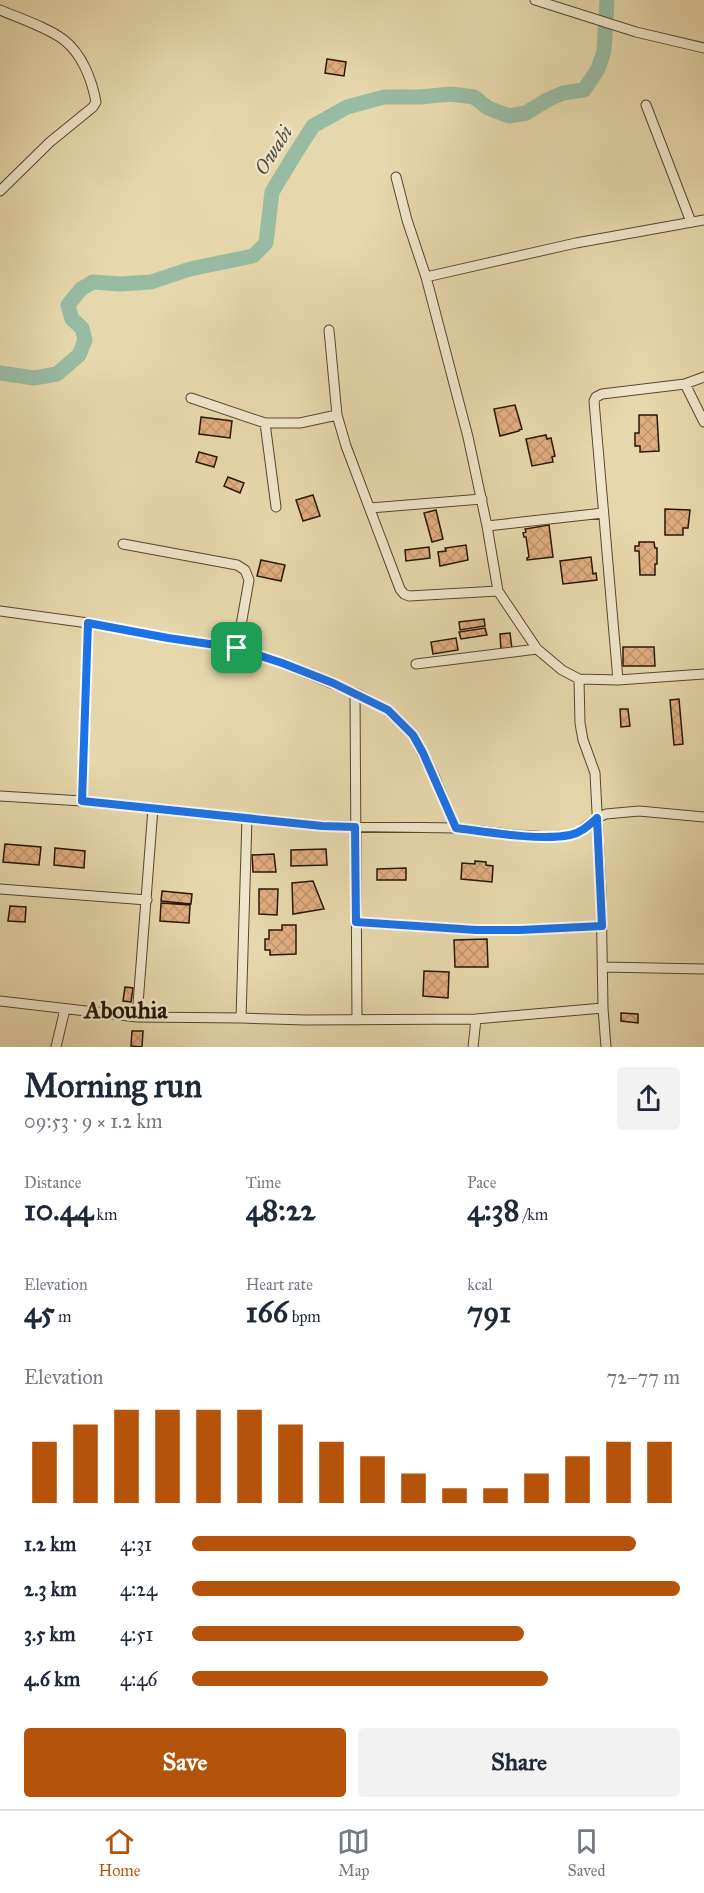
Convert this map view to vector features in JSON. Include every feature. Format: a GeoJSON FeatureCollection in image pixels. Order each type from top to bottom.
{"type":"FeatureCollection","features":[{"type":"Feature","properties":{"kind":"street"},"geometry":{"type":"LineString","coordinates":[[535,0],[554,3],[651,36],[704,48]]}},
{"type":"Feature","properties":{"kind":"street"},"geometry":{"type":"LineString","coordinates":[[0,10],[63,39],[74,50],[84,67],[96,102],[50,142],[0,191]]}},
{"type":"Feature","properties":{"kind":"street"},"geometry":{"type":"LineString","coordinates":[[646,105],[691,222]]}},
{"type":"Feature","properties":{"kind":"street"},"geometry":{"type":"LineString","coordinates":[[396,177],[407,220],[426,277],[468,436],[488,526],[498,591],[537,649],[562,670],[579,679],[618,680],[704,674]]}},
{"type":"Feature","properties":{"kind":"street"},"geometry":{"type":"LineString","coordinates":[[426,277],[576,243],[704,220]]}},
{"type":"Feature","properties":{"kind":"street"},"geometry":{"type":"LineString","coordinates":[[329,330],[337,416],[346,446],[400,589],[409,596],[498,591]]}},
{"type":"Feature","properties":{"kind":"street"},"geometry":{"type":"LineString","coordinates":[[618,680],[594,401],[602,394],[685,384],[704,377]]}},
{"type":"Feature","properties":{"kind":"street"},"geometry":{"type":"LineString","coordinates":[[685,384],[704,422]]}},
{"type":"Feature","properties":{"kind":"street"},"geometry":{"type":"LineString","coordinates":[[191,398],[265,423],[300,423],[337,416]]}},
{"type":"Feature","properties":{"kind":"street"},"geometry":{"type":"LineString","coordinates":[[265,423],[276,507]]}},
{"type":"Feature","properties":{"kind":"street"},"geometry":{"type":"LineString","coordinates":[[370,508],[482,499]]}},
{"type":"Feature","properties":{"kind":"street"},"geometry":{"type":"LineString","coordinates":[[488,526],[603,513]]}},
{"type":"Feature","properties":{"kind":"street"},"geometry":{"type":"LineString","coordinates":[[123,544],[237,565],[246,570],[249,579],[237,648]]}},
{"type":"Feature","properties":{"kind":"street"},"geometry":{"type":"LineString","coordinates":[[0,611],[237,648],[282,663],[355,693],[388,710],[413,735],[434,776],[456,828]]}},
{"type":"Feature","properties":{"kind":"street"},"geometry":{"type":"LineString","coordinates":[[82,801],[88,623]]}},
{"type":"Feature","properties":{"kind":"street"},"geometry":{"type":"LineString","coordinates":[[416,664],[537,649]]}},
{"type":"Feature","properties":{"kind":"street"},"geometry":{"type":"LineString","coordinates":[[579,679],[580,723],[583,740],[595,773],[606,1047]]}},
{"type":"Feature","properties":{"kind":"street"},"geometry":{"type":"LineString","coordinates":[[355,693],[357,1020]]}},
{"type":"Feature","properties":{"kind":"street"},"geometry":{"type":"LineString","coordinates":[[0,796],[82,801],[322,826],[456,828],[515,835],[570,835],[606,814],[639,811],[704,817]]}},
{"type":"Feature","properties":{"kind":"street"},"geometry":{"type":"LineString","coordinates":[[138,1017],[153,808]]}},
{"type":"Feature","properties":{"kind":"street"},"geometry":{"type":"LineString","coordinates":[[241,1018],[247,818]]}},
{"type":"Feature","properties":{"kind":"street"},"geometry":{"type":"LineString","coordinates":[[0,889],[147,900]]}},
{"type":"Feature","properties":{"kind":"street"},"geometry":{"type":"LineString","coordinates":[[356,922],[476,930],[602,926]]}},
{"type":"Feature","properties":{"kind":"street"},"geometry":{"type":"LineString","coordinates":[[603,967],[704,969]]}},
{"type":"Feature","properties":{"kind":"street"},"geometry":{"type":"LineString","coordinates":[[0,1001],[138,1017],[306,1020],[476,1019],[603,1008]]}},
{"type":"Feature","properties":{"kind":"street"},"geometry":{"type":"LineString","coordinates":[[56,1047],[65,1009]]}},
{"type":"Feature","properties":{"kind":"street"},"geometry":{"type":"LineString","coordinates":[[473,1047],[476,1019]]}},
{"type":"Feature","properties":{"kind":"building"},"geometry":{"type":"Polygon","coordinates":[[[327,59],[346,62],[344,76],[325,73],[327,59]]]}},
{"type":"Feature","properties":{"kind":"building"},"geometry":{"type":"Polygon","coordinates":[[[515,405],[522,429],[500,436],[494,409],[515,405]]]}},
{"type":"Feature","properties":{"kind":"building"},"geometry":{"type":"Polygon","coordinates":[[[639,415],[657,415],[659,451],[640,452],[640,446],[635,446],[635,433],[639,433],[639,415]]]}},
{"type":"Feature","properties":{"kind":"building"},"geometry":{"type":"Polygon","coordinates":[[[201,417],[232,421],[230,438],[199,434],[201,417]]]}},
{"type":"Feature","properties":{"kind":"building"},"geometry":{"type":"Polygon","coordinates":[[[546,435],[547,439],[551,438],[555,456],[552,457],[553,462],[532,466],[526,439],[546,435]]]}},
{"type":"Feature","properties":{"kind":"building"},"geometry":{"type":"Polygon","coordinates":[[[199,452],[217,457],[214,467],[196,462],[199,452]]]}},
{"type":"Feature","properties":{"kind":"building"},"geometry":{"type":"Polygon","coordinates":[[[228,477],[244,483],[240,493],[224,486],[228,477]]]}},
{"type":"Feature","properties":{"kind":"building"},"geometry":{"type":"Polygon","coordinates":[[[313,495],[320,516],[303,521],[296,500],[313,495]]]}},
{"type":"Feature","properties":{"kind":"building"},"geometry":{"type":"Polygon","coordinates":[[[665,509],[690,510],[688,528],[683,528],[683,535],[665,535],[665,509]]]}},
{"type":"Feature","properties":{"kind":"building"},"geometry":{"type":"Polygon","coordinates":[[[436,510],[443,539],[432,542],[424,513],[436,510]]]}},
{"type":"Feature","properties":{"kind":"building"},"geometry":{"type":"Polygon","coordinates":[[[549,525],[553,557],[527,560],[529,557],[526,537],[523,533],[526,532],[525,529],[549,525]]]}},
{"type":"Feature","properties":{"kind":"building"},"geometry":{"type":"Polygon","coordinates":[[[639,542],[654,542],[657,548],[655,575],[640,575],[639,551],[635,551],[635,546],[639,546],[639,542]]]}},
{"type":"Feature","properties":{"kind":"building"},"geometry":{"type":"Polygon","coordinates":[[[466,545],[468,560],[440,566],[438,552],[446,551],[445,548],[466,545]]]}},
{"type":"Feature","properties":{"kind":"building"},"geometry":{"type":"Polygon","coordinates":[[[429,547],[430,558],[406,561],[405,550],[429,547]]]}},
{"type":"Feature","properties":{"kind":"building"},"geometry":{"type":"Polygon","coordinates":[[[591,557],[593,574],[596,573],[597,580],[563,584],[560,561],[591,557]]]}},
{"type":"Feature","properties":{"kind":"building"},"geometry":{"type":"Polygon","coordinates":[[[261,560],[285,565],[281,581],[257,576],[261,560]]]}},
{"type":"Feature","properties":{"kind":"building"},"geometry":{"type":"Polygon","coordinates":[[[484,619],[485,626],[460,630],[459,622],[484,619]]]}},
{"type":"Feature","properties":{"kind":"building"},"geometry":{"type":"Polygon","coordinates":[[[485,628],[487,635],[461,639],[459,632],[485,628]]]}},
{"type":"Feature","properties":{"kind":"building"},"geometry":{"type":"Polygon","coordinates":[[[510,633],[512,649],[501,650],[500,634],[510,633]]]}},
{"type":"Feature","properties":{"kind":"building"},"geometry":{"type":"Polygon","coordinates":[[[456,638],[458,650],[433,654],[431,642],[456,638]]]}},
{"type":"Feature","properties":{"kind":"building"},"geometry":{"type":"Polygon","coordinates":[[[623,647],[654,647],[655,666],[623,666],[623,647]]]}},
{"type":"Feature","properties":{"kind":"building"},"geometry":{"type":"Polygon","coordinates":[[[679,699],[683,744],[674,745],[670,700],[679,699]]]}},
{"type":"Feature","properties":{"kind":"building"},"geometry":{"type":"Polygon","coordinates":[[[620,709],[628,709],[630,726],[621,727],[620,709]]]}},
{"type":"Feature","properties":{"kind":"building"},"geometry":{"type":"Polygon","coordinates":[[[5,844],[41,847],[39,865],[3,862],[5,844]]]}},
{"type":"Feature","properties":{"kind":"building"},"geometry":{"type":"Polygon","coordinates":[[[55,848],[85,851],[84,868],[54,865],[55,848]]]}},
{"type":"Feature","properties":{"kind":"building"},"geometry":{"type":"Polygon","coordinates":[[[326,849],[327,865],[291,866],[291,850],[326,849]]]}},
{"type":"Feature","properties":{"kind":"building"},"geometry":{"type":"Polygon","coordinates":[[[274,854],[276,872],[253,872],[252,855],[274,854]]]}},
{"type":"Feature","properties":{"kind":"building"},"geometry":{"type":"Polygon","coordinates":[[[475,861],[486,862],[486,865],[493,866],[492,882],[461,879],[462,863],[475,864],[475,861]]]}},
{"type":"Feature","properties":{"kind":"building"},"geometry":{"type":"Polygon","coordinates":[[[406,868],[406,880],[377,880],[377,869],[406,868]]]}},
{"type":"Feature","properties":{"kind":"building"},"geometry":{"type":"Polygon","coordinates":[[[313,881],[324,909],[293,914],[292,883],[313,881]]]}},
{"type":"Feature","properties":{"kind":"building"},"geometry":{"type":"Polygon","coordinates":[[[259,889],[278,889],[277,915],[259,914],[259,889]]]}},
{"type":"Feature","properties":{"kind":"building"},"geometry":{"type":"Polygon","coordinates":[[[162,891],[192,894],[191,904],[161,901],[162,891]]]}},
{"type":"Feature","properties":{"kind":"building"},"geometry":{"type":"Polygon","coordinates":[[[161,903],[190,905],[189,923],[160,921],[161,903]]]}},
{"type":"Feature","properties":{"kind":"building"},"geometry":{"type":"Polygon","coordinates":[[[10,906],[26,907],[25,922],[8,921],[10,906]]]}},
{"type":"Feature","properties":{"kind":"building"},"geometry":{"type":"Polygon","coordinates":[[[282,925],[296,925],[296,954],[270,955],[270,950],[265,950],[265,939],[269,939],[269,930],[282,930],[282,925]]]}},
{"type":"Feature","properties":{"kind":"building"},"geometry":{"type":"Polygon","coordinates":[[[487,939],[488,967],[455,967],[454,940],[487,939]]]}},
{"type":"Feature","properties":{"kind":"building"},"geometry":{"type":"Polygon","coordinates":[[[424,971],[449,972],[448,998],[423,996],[424,971]]]}},
{"type":"Feature","properties":{"kind":"building"},"geometry":{"type":"Polygon","coordinates":[[[125,987],[133,988],[131,1002],[123,1001],[125,987]]]}},
{"type":"Feature","properties":{"kind":"building"},"geometry":{"type":"Polygon","coordinates":[[[621,1013],[638,1014],[638,1023],[621,1021],[621,1013]]]}},
{"type":"Feature","properties":{"kind":"building"},"geometry":{"type":"Polygon","coordinates":[[[132,1031],[143,1031],[142,1047],[131,1046],[132,1031]]]}},
{"type":"Feature","properties":{"kind":"waterway","name":"Owabi"},"geometry":{"type":"LineString","coordinates":[[0,373],[34,378],[57,374],[79,355],[85,340],[82,328],[72,319],[68,305],[81,289],[93,282],[120,284],[151,282],[190,269],[253,256],[266,243],[272,192],[295,154],[313,126],[347,107],[384,97],[451,94],[474,97],[488,108],[509,116],[526,113],[563,93],[584,90],[598,69],[604,51],[607,0]]}},
{"type":"Feature","properties":{"kind":"district","name":"Abouhia"},"geometry":{"type":"Point","coordinates":[126,1010]}},
{"type":"Feature","properties":{"kind":"route"},"geometry":{"type":"LineString","coordinates":[[88,623],[237,648],[333,683],[388,710],[413,735],[456,828],[550,837],[570,835],[580,831],[597,818],[602,926],[476,930],[356,922],[355,827],[322,826],[82,801],[88,623]]}}]}
